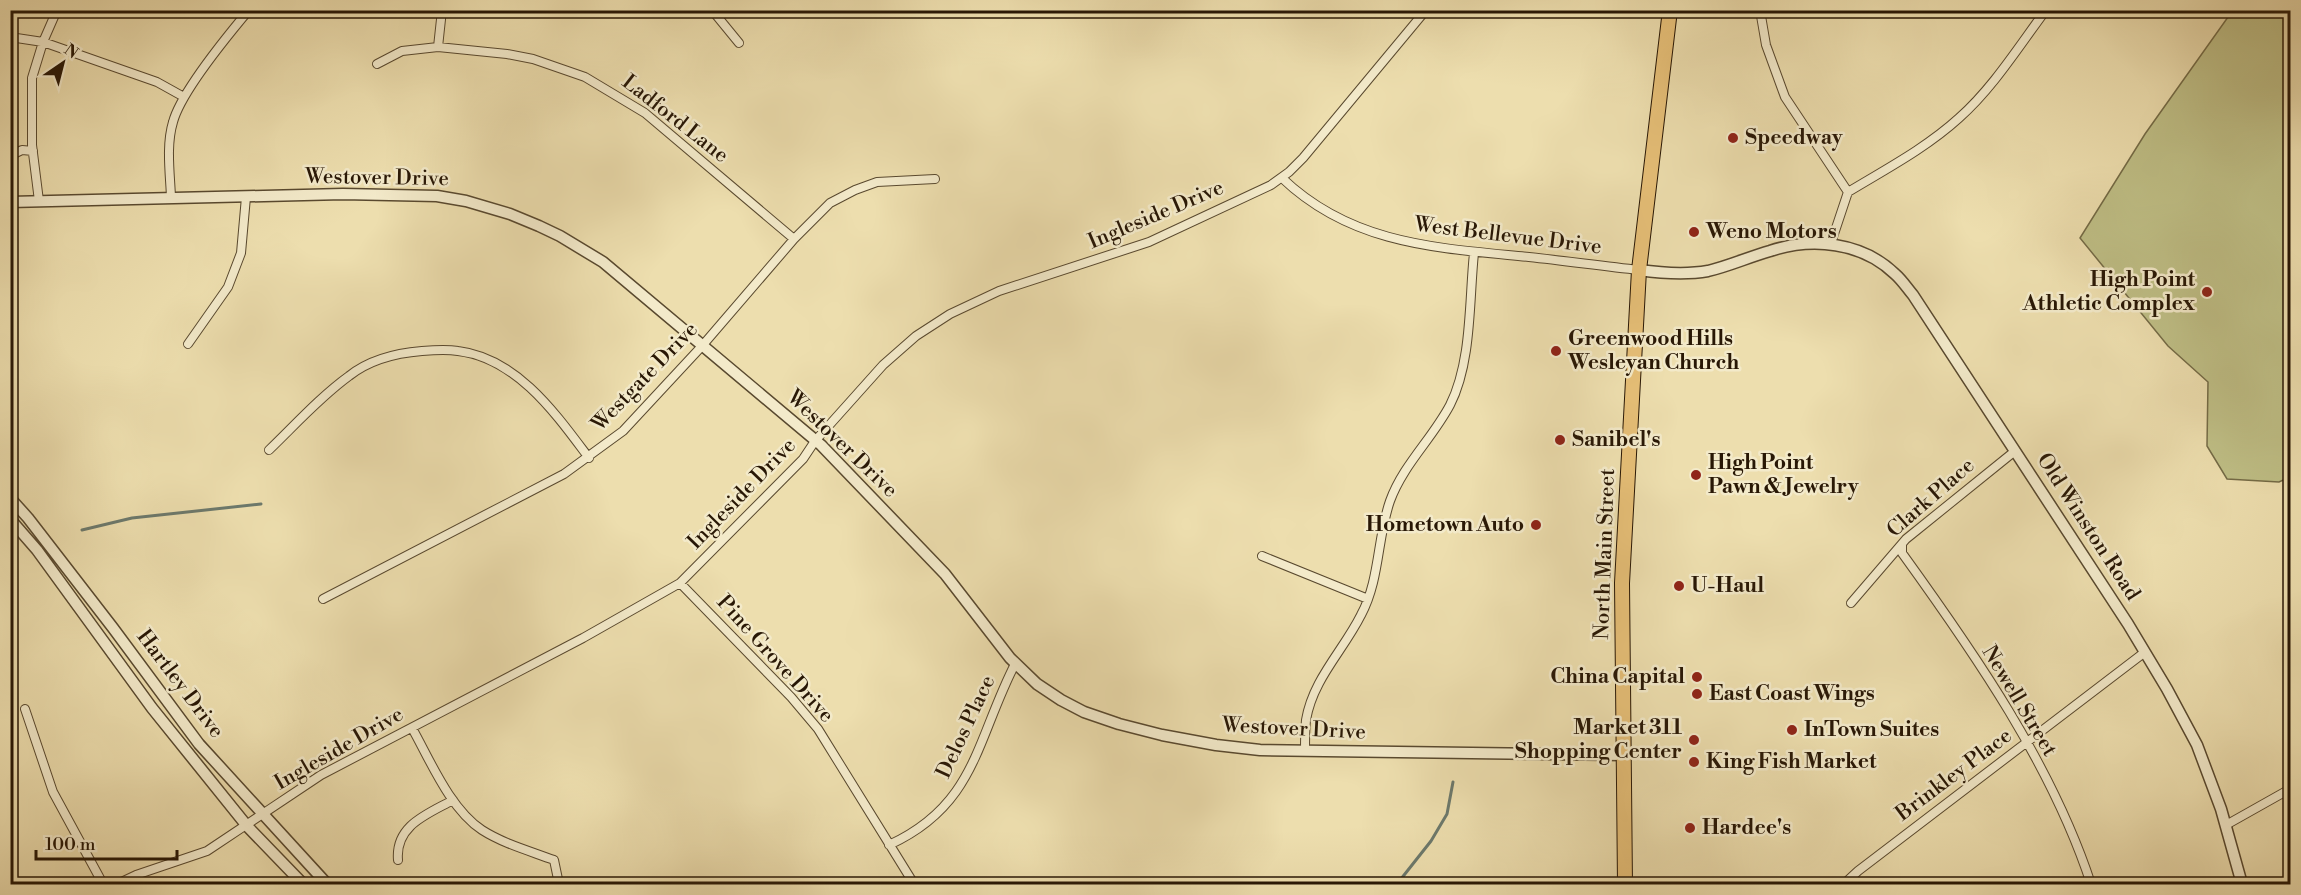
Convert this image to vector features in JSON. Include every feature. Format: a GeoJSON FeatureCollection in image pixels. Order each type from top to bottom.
{"type":"FeatureCollection","features":[{"type":"Feature","properties":{"kind":"main road","name":"North Main Street"},"geometry":{"type":"LineString","coordinates":[[1625,885],[1622,582],[1639,270],[1670,10]]}},
{"type":"Feature","properties":{"kind":"street"},"geometry":{"type":"LineString","coordinates":[[39,201],[33,151],[32,78],[43,42],[57,10]]}},
{"type":"Feature","properties":{"kind":"street"},"geometry":{"type":"LineString","coordinates":[[171,197],[169,154],[173,122],[184,97],[249,10]]}},
{"type":"Feature","properties":{"kind":"street"},"geometry":{"type":"LineString","coordinates":[[438,47],[442,10]]}},
{"type":"Feature","properties":{"kind":"street"},"geometry":{"type":"LineString","coordinates":[[712,10],[740,43]]}},
{"type":"Feature","properties":{"kind":"street","name":"Ingleside Drive"},"geometry":{"type":"LineString","coordinates":[[117,885],[136,875],[207,851],[321,775],[583,638],[680,583],[803,459],[815,441],[883,365],[916,336],[950,314],[999,291],[1149,242],[1271,185],[1303,159],[1426,10]]}},
{"type":"Feature","properties":{"kind":"street"},"geometry":{"type":"LineString","coordinates":[[1760,10],[1766,45],[1785,97],[1848,192]]}},
{"type":"Feature","properties":{"kind":"street"},"geometry":{"type":"LineString","coordinates":[[1831,243],[1848,192],[1914,152],[1961,117],[2046,10]]}},
{"type":"Feature","properties":{"kind":"street"},"geometry":{"type":"LineString","coordinates":[[10,37],[43,42],[157,82],[184,97]]}},
{"type":"Feature","properties":{"kind":"street","name":"Ladford Lane"},"geometry":{"type":"LineString","coordinates":[[377,64],[402,51],[438,47],[524,57],[585,77],[645,113],[794,239]]}},
{"type":"Feature","properties":{"kind":"street"},"geometry":{"type":"LineString","coordinates":[[10,156],[22,150],[33,151]]}},
{"type":"Feature","properties":{"kind":"street","name":"West Bellevue Drive"},"geometry":{"type":"LineString","coordinates":[[1282,177],[1318,207],[1378,235],[1430,247],[1474,253],[1639,270]]}},
{"type":"Feature","properties":{"kind":"street","name":"Westgate Drive"},"geometry":{"type":"LineString","coordinates":[[323,599],[564,474],[589,458],[623,431],[702,346],[794,239],[830,203],[877,182],[935,179]]}},
{"type":"Feature","properties":{"kind":"street","name":"Westover Drive"},"geometry":{"type":"LineString","coordinates":[[10,202],[343,194],[437,196],[466,201],[510,214],[560,236],[603,262],[815,441],[945,574],[1015,664],[1037,684],[1084,712],[1162,735],[1260,750],[1623,754]]}},
{"type":"Feature","properties":{"kind":"street"},"geometry":{"type":"LineString","coordinates":[[188,344],[228,286],[241,253],[246,197]]}},
{"type":"Feature","properties":{"kind":"street","name":"Old Winston Road"},"geometry":{"type":"LineString","coordinates":[[1639,270],[1657,273],[1707,271],[1788,246],[1831,243],[1856,250],[1878,260],[1895,274],[1913,295],[2145,652],[2197,745],[2226,825],[2242,885]]}},
{"type":"Feature","properties":{"kind":"street"},"geometry":{"type":"LineString","coordinates":[[1305,751],[1306,719],[1314,691],[1361,615],[1368,599],[1377,569],[1383,526],[1394,492],[1411,462],[1442,419],[1456,388],[1466,341],[1474,253]]}},
{"type":"Feature","properties":{"kind":"street"},"geometry":{"type":"LineString","coordinates":[[269,450],[350,374],[374,362],[402,353],[440,350],[459,351],[473,355],[515,375],[533,390],[589,458]]}},
{"type":"Feature","properties":{"kind":"street","name":"Clark Place"},"geometry":{"type":"LineString","coordinates":[[1851,603],[1906,539],[2014,451]]}},
{"type":"Feature","properties":{"kind":"street","name":"Hartley Drive"},"geometry":{"type":"LineString","coordinates":[[10,498],[106,619],[199,744],[327,885]]}},
{"type":"Feature","properties":{"kind":"street","name":"Hartley Drive"},"geometry":{"type":"LineString","coordinates":[[10,519],[37,550],[152,708],[247,826],[303,885]]}},
{"type":"Feature","properties":{"kind":"street","name":"Newell Street"},"geometry":{"type":"LineString","coordinates":[[1902,545],[1902,553],[2012,717],[2082,859],[2091,885]]}},
{"type":"Feature","properties":{"kind":"street"},"geometry":{"type":"LineString","coordinates":[[1262,556],[1368,599]]}},
{"type":"Feature","properties":{"kind":"street","name":"Pine Grove Drive"},"geometry":{"type":"LineString","coordinates":[[680,583],[791,697],[818,729],[914,885]]}},
{"type":"Feature","properties":{"kind":"street","name":"Brinkley Place"},"geometry":{"type":"LineString","coordinates":[[1844,885],[1858,871],[2145,652]]}},
{"type":"Feature","properties":{"kind":"street","name":"Delos Place"},"geometry":{"type":"LineString","coordinates":[[889,845],[925,825],[955,794],[980,748],[1015,664]]}},
{"type":"Feature","properties":{"kind":"street"},"geometry":{"type":"LineString","coordinates":[[25,709],[53,792],[102,885]]}},
{"type":"Feature","properties":{"kind":"street"},"geometry":{"type":"LineString","coordinates":[[412,728],[462,812],[480,829],[508,844],[554,860],[559,885]]}},
{"type":"Feature","properties":{"kind":"street"},"geometry":{"type":"LineString","coordinates":[[2226,825],[2290,789]]}},
{"type":"Feature","properties":{"kind":"street"},"geometry":{"type":"LineString","coordinates":[[398,860],[399,842],[408,827],[416,820],[453,800]]}},
{"type":"Feature","properties":{"kind":"green space","name":"High Point Athletic Complex"},"geometry":{"type":"Polygon","coordinates":[[[2233,10],[2290,11],[2290,477],[2279,482],[2227,479],[2207,446],[2208,382],[2168,346],[2080,238],[2145,134],[2233,10]]]}},
{"type":"Feature","properties":{"kind":"waterway"},"geometry":{"type":"LineString","coordinates":[[82,530],[132,518],[261,504]]}},
{"type":"Feature","properties":{"kind":"waterway"},"geometry":{"type":"LineString","coordinates":[[1397,884],[1431,841],[1447,814],[1453,782]]}},
{"type":"Feature","properties":{"kind":"place","name":"Speedway"},"geometry":{"type":"Point","coordinates":[1733,138]}},
{"type":"Feature","properties":{"kind":"place","name":"Weno Motors"},"geometry":{"type":"Point","coordinates":[1694,232]}},
{"type":"Feature","properties":{"kind":"place","name":"High Point Athletic Complex"},"geometry":{"type":"Point","coordinates":[2207,292]}},
{"type":"Feature","properties":{"kind":"place","name":"Greenwood Hills Wesleyan Church"},"geometry":{"type":"Point","coordinates":[1556,351]}},
{"type":"Feature","properties":{"kind":"place","name":"Sanibel's"},"geometry":{"type":"Point","coordinates":[1560,440]}},
{"type":"Feature","properties":{"kind":"place","name":"High Point Pawn & Jewelry"},"geometry":{"type":"Point","coordinates":[1696,475]}},
{"type":"Feature","properties":{"kind":"place","name":"Hometown Auto"},"geometry":{"type":"Point","coordinates":[1536,525]}},
{"type":"Feature","properties":{"kind":"place","name":"U-Haul"},"geometry":{"type":"Point","coordinates":[1679,586]}},
{"type":"Feature","properties":{"kind":"place","name":"China Capital"},"geometry":{"type":"Point","coordinates":[1697,677]}},
{"type":"Feature","properties":{"kind":"place","name":"East Coast Wings"},"geometry":{"type":"Point","coordinates":[1697,694]}},
{"type":"Feature","properties":{"kind":"place","name":"InTown Suites"},"geometry":{"type":"Point","coordinates":[1792,730]}},
{"type":"Feature","properties":{"kind":"place","name":"Market 311 Shopping Center"},"geometry":{"type":"Point","coordinates":[1694,740]}},
{"type":"Feature","properties":{"kind":"place","name":"King Fish Market"},"geometry":{"type":"Point","coordinates":[1694,762]}},
{"type":"Feature","properties":{"kind":"place","name":"Hardee's"},"geometry":{"type":"Point","coordinates":[1690,828]}}]}
